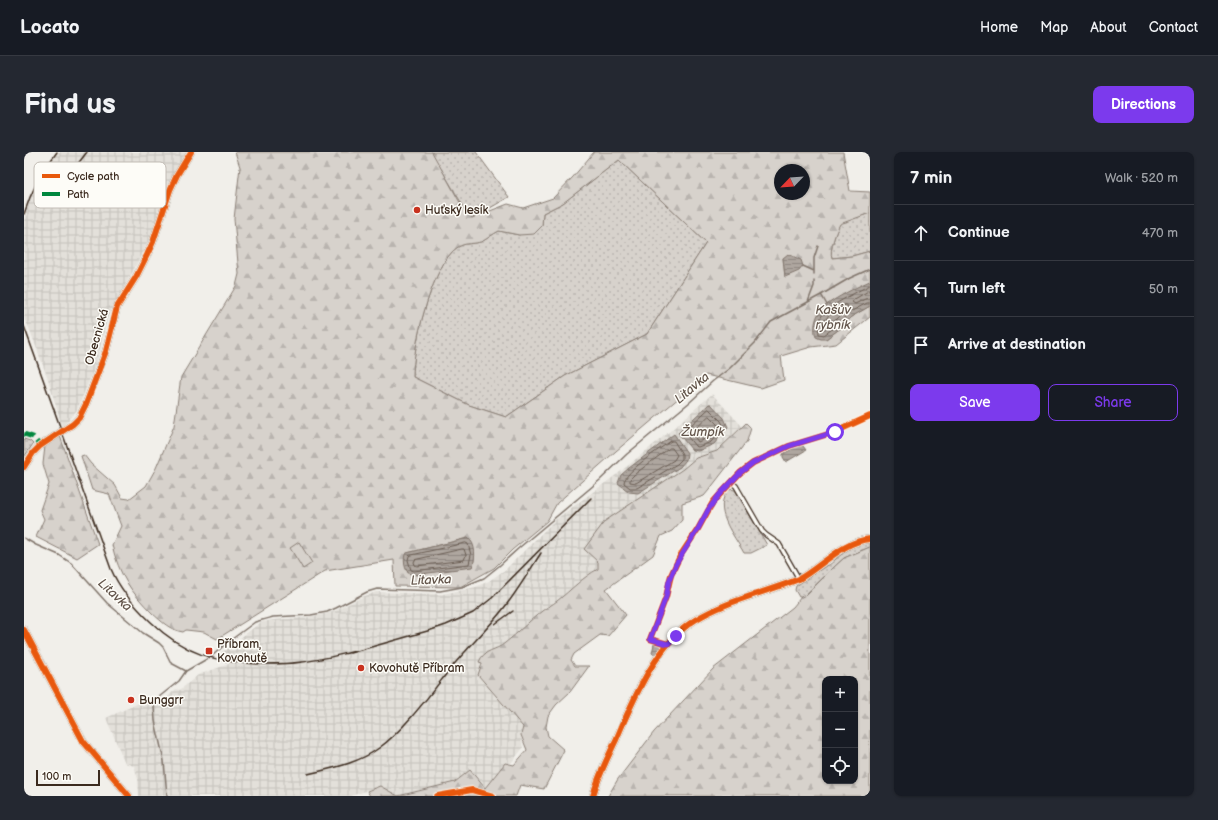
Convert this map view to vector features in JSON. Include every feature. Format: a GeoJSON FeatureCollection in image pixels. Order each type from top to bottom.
{"type":"FeatureCollection","features":[{"type":"Feature","properties":{"kind":"street","name":"Obecnická"},"geometry":{"type":"LineString","coordinates":[[166,202],[177,175],[191,152]]}},
{"type":"Feature","properties":{"kind":"street","name":"Obecnická"},"geometry":{"type":"LineString","coordinates":[[24,468],[33,453],[40,446],[73,424],[79,418],[84,409],[106,351],[117,307],[136,277],[148,254],[164,208]]}},
{"type":"Feature","properties":{"kind":"street"},"geometry":{"type":"LineString","coordinates":[[668,644],[650,639],[666,597],[673,569],[713,502],[740,473],[753,463],[789,446],[835,432],[870,416]]}},
{"type":"Feature","properties":{"kind":"street"},"geometry":{"type":"LineString","coordinates":[[732,483],[736,486],[762,531],[779,544],[799,580]]}},
{"type":"Feature","properties":{"kind":"street"},"geometry":{"type":"LineString","coordinates":[[593,796],[601,769],[637,692],[668,644],[683,629],[708,613],[724,606],[799,580],[837,552],[850,545],[870,539]]}},
{"type":"Feature","properties":{"kind":"street"},"geometry":{"type":"LineString","coordinates":[[24,630],[83,741],[92,754],[129,796]]}},
{"type":"Feature","properties":{"kind":"street"},"geometry":{"type":"LineString","coordinates":[[437,796],[472,790],[493,796]]}},
{"type":"Feature","properties":{"kind":"shaded area"},"geometry":{"type":"Polygon","coordinates":[[[58,152],[187,152],[166,189],[166,162],[50,162],[58,152]]]}},
{"type":"Feature","properties":{"kind":"shaded area"},"geometry":{"type":"Polygon","coordinates":[[[34,192],[34,208],[159,208],[152,234],[108,316],[96,364],[77,410],[62,427],[48,379],[24,317],[24,220],[34,192]]]}},
{"type":"Feature","properties":{"kind":"shaded area"},"geometry":{"type":"Polygon","coordinates":[[[712,394],[742,426],[717,451],[696,458],[683,469],[598,562],[598,569],[589,574],[557,601],[542,611],[506,643],[486,653],[478,676],[523,727],[521,735],[523,748],[511,763],[505,763],[485,788],[470,770],[455,782],[398,796],[380,786],[351,796],[139,796],[138,779],[134,766],[125,763],[106,718],[150,698],[163,701],[176,689],[180,690],[198,675],[229,664],[221,653],[261,622],[309,617],[333,612],[362,597],[376,592],[443,594],[476,587],[489,581],[506,569],[555,520],[620,472],[712,394]]]}},
{"type":"Feature","properties":{"kind":"green space"},"geometry":{"type":"Polygon","coordinates":[[[235,152],[432,152],[463,208],[472,218],[508,204],[523,208],[553,198],[594,152],[843,152],[850,191],[870,192],[870,213],[840,224],[832,246],[831,255],[832,258],[852,256],[870,251],[870,281],[827,305],[826,339],[842,327],[851,317],[870,306],[870,317],[836,344],[811,347],[781,356],[784,380],[761,388],[706,375],[557,503],[547,521],[512,550],[494,568],[460,587],[395,586],[394,560],[325,571],[217,639],[204,632],[186,630],[183,632],[166,625],[152,613],[132,590],[118,565],[112,545],[121,526],[109,494],[92,490],[81,456],[84,455],[91,464],[115,485],[122,498],[129,499],[146,486],[156,468],[174,426],[181,377],[236,286],[239,274],[234,219],[240,167],[235,152]],[[619,160],[563,203],[543,213],[542,226],[534,234],[519,235],[499,231],[483,241],[460,246],[452,252],[444,263],[437,277],[424,311],[416,347],[413,377],[469,405],[506,417],[565,376],[647,334],[706,243],[619,160]],[[792,256],[783,258],[785,277],[795,258],[792,256]],[[468,538],[407,553],[405,563],[408,573],[473,566],[473,547],[468,538]]]}},
{"type":"Feature","properties":{"kind":"green space"},"geometry":{"type":"Polygon","coordinates":[[[431,152],[476,152],[509,197],[471,219],[431,152]]]}},
{"type":"Feature","properties":{"kind":"green space"},"geometry":{"type":"Polygon","coordinates":[[[619,160],[706,243],[647,334],[565,376],[506,417],[469,405],[413,377],[416,347],[424,311],[437,277],[444,263],[452,252],[460,246],[483,241],[499,231],[519,235],[542,226],[543,213],[563,203],[619,160]]]}},
{"type":"Feature","properties":{"kind":"green space"},"geometry":{"type":"Polygon","coordinates":[[[870,213],[870,251],[852,256],[832,258],[832,246],[840,223],[870,213]]]}},
{"type":"Feature","properties":{"kind":"green space"},"geometry":{"type":"Polygon","coordinates":[[[746,423],[751,428],[747,441],[704,496],[682,503],[682,520],[672,531],[661,536],[653,555],[606,589],[626,615],[608,636],[600,635],[574,654],[571,660],[575,666],[589,666],[570,692],[556,705],[548,716],[546,727],[548,736],[564,750],[544,789],[520,785],[516,796],[398,796],[455,782],[470,770],[485,788],[505,763],[514,765],[527,750],[521,735],[523,727],[478,675],[482,663],[479,662],[481,658],[487,652],[502,646],[542,611],[598,569],[598,562],[584,549],[605,521],[683,469],[696,458],[717,451],[746,423]]]}},
{"type":"Feature","properties":{"kind":"green space"},"geometry":{"type":"Polygon","coordinates":[[[60,436],[98,544],[77,558],[36,537],[44,519],[40,510],[49,484],[43,464],[45,446],[60,436]]]}},
{"type":"Feature","properties":{"kind":"green space"},"geometry":{"type":"Polygon","coordinates":[[[24,439],[33,444],[24,457],[24,439]]]}},
{"type":"Feature","properties":{"kind":"green space"},"geometry":{"type":"Polygon","coordinates":[[[729,489],[735,490],[767,545],[751,553],[744,553],[726,522],[722,505],[724,497],[729,489]]]}},
{"type":"Feature","properties":{"kind":"green space"},"geometry":{"type":"Polygon","coordinates":[[[299,542],[312,563],[303,569],[290,548],[299,542]]]}},
{"type":"Feature","properties":{"kind":"green space"},"geometry":{"type":"Polygon","coordinates":[[[870,542],[870,547],[844,558],[803,597],[799,597],[795,590],[796,586],[830,564],[847,550],[860,544],[870,542]]]}},
{"type":"Feature","properties":{"kind":"green space"},"geometry":{"type":"Polygon","coordinates":[[[870,547],[870,796],[608,796],[618,779],[654,732],[713,669],[793,607],[801,597],[806,595],[844,558],[870,547]]]}},
{"type":"Feature","properties":{"kind":"green space"},"geometry":{"type":"Polygon","coordinates":[[[380,786],[398,796],[370,796],[367,791],[380,786]]]}},
{"type":"Feature","properties":{"kind":"water"},"geometry":{"type":"Polygon","coordinates":[[[788,254],[801,260],[803,266],[799,271],[785,277],[783,258],[788,254]]]}},
{"type":"Feature","properties":{"kind":"water","name":"Kašův rybník"},"geometry":{"type":"Polygon","coordinates":[[[870,281],[870,306],[851,317],[842,327],[826,339],[816,337],[815,323],[821,310],[837,298],[870,281]]]}},
{"type":"Feature","properties":{"kind":"water","name":"Žumpík"},"geometry":{"type":"Polygon","coordinates":[[[709,404],[711,404],[724,418],[728,427],[714,444],[698,451],[692,450],[678,433],[709,404]]]}},
{"type":"Feature","properties":{"kind":"water"},"geometry":{"type":"Polygon","coordinates":[[[674,434],[687,453],[686,460],[680,467],[638,493],[629,492],[618,483],[621,475],[629,468],[674,434]]]}},
{"type":"Feature","properties":{"kind":"water"},"geometry":{"type":"Polygon","coordinates":[[[800,445],[806,450],[786,462],[783,454],[800,445]]]}},
{"type":"Feature","properties":{"kind":"water"},"geometry":{"type":"Polygon","coordinates":[[[468,538],[471,540],[474,547],[474,560],[472,567],[414,575],[409,573],[405,568],[404,561],[405,554],[407,553],[468,538]]]}},
{"type":"Feature","properties":{"kind":"water"},"geometry":{"type":"Polygon","coordinates":[[[654,644],[663,645],[656,656],[652,653],[654,644]]]}},
{"type":"Feature","properties":{"kind":"waterway"},"geometry":{"type":"LineString","coordinates":[[814,274],[814,258],[818,246]]}},
{"type":"Feature","properties":{"kind":"waterway"},"geometry":{"type":"LineString","coordinates":[[803,266],[814,271]]}},
{"type":"Feature","properties":{"kind":"waterway","name":"Litavka"},"geometry":{"type":"LineString","coordinates":[[24,538],[59,555],[71,563],[107,603],[143,633],[159,643],[163,647],[171,663],[186,671],[212,656],[255,622],[273,617],[311,615],[327,612],[367,592],[377,589],[440,591],[462,587],[484,578],[600,480],[627,454],[730,368],[755,343],[771,322],[850,278],[870,269]]}},
{"type":"Feature","properties":{"kind":"waterway"},"geometry":{"type":"LineString","coordinates":[[808,302],[814,286],[814,281]]}},
{"type":"Feature","properties":{"kind":"waterway"},"geometry":{"type":"LineString","coordinates":[[822,296],[827,305]]}},
{"type":"Feature","properties":{"kind":"waterway"},"geometry":{"type":"LineString","coordinates":[[167,796],[164,761],[155,721],[154,707],[159,697],[179,681],[186,671]]}},
{"type":"Feature","properties":{"kind":"railway"},"geometry":{"type":"LineString","coordinates":[[49,162],[57,152]]}},
{"type":"Feature","properties":{"kind":"railway"},"geometry":{"type":"LineString","coordinates":[[79,162],[87,152]]}},
{"type":"Feature","properties":{"kind":"railway"},"geometry":{"type":"LineString","coordinates":[[24,214],[34,190]]}},
{"type":"Feature","properties":{"kind":"railway"},"geometry":{"type":"LineString","coordinates":[[24,326],[111,569],[123,591],[145,616],[163,633],[188,649],[202,655],[230,662],[262,664],[292,663],[316,660],[356,651]]}},
{"type":"Feature","properties":{"kind":"railway"},"geometry":{"type":"LineString","coordinates":[[350,653],[431,630],[473,613],[492,598],[591,498]]}},
{"type":"Feature","properties":{"kind":"railway"},"geometry":{"type":"LineString","coordinates":[[308,774],[327,770],[363,758],[379,748],[398,731],[417,711],[458,660],[487,629],[516,592],[541,553]]}},
{"type":"Feature","properties":{"kind":"railway"},"geometry":{"type":"LineString","coordinates":[[495,624],[513,611]]}},
{"type":"Feature","properties":{"kind":"marked path"},"geometry":{"type":"LineString","coordinates":[[24,434],[33,437],[40,446]]}},
{"type":"Feature","properties":{"kind":"cycle path"},"geometry":{"type":"LineString","coordinates":[[166,202],[177,175],[191,152]]}},
{"type":"Feature","properties":{"kind":"cycle path"},"geometry":{"type":"LineString","coordinates":[[24,467],[33,453],[40,446],[73,424],[79,418],[86,404],[106,351],[117,307],[136,277],[147,255],[164,208]]}},
{"type":"Feature","properties":{"kind":"cycle path"},"geometry":{"type":"LineString","coordinates":[[668,644],[650,639],[666,597],[671,575],[680,556],[698,529],[713,502],[740,473],[753,463],[789,446],[835,432],[870,416]]}},
{"type":"Feature","properties":{"kind":"cycle path"},"geometry":{"type":"LineString","coordinates":[[593,796],[597,781],[647,674],[657,658],[681,630],[707,613],[799,579],[841,549],[851,544],[870,539]]}},
{"type":"Feature","properties":{"kind":"cycle path"},"geometry":{"type":"LineString","coordinates":[[24,630],[83,741],[129,796]]}},
{"type":"Feature","properties":{"kind":"cycle path"},"geometry":{"type":"LineString","coordinates":[[437,796],[472,790],[493,796]]}},
{"type":"Feature","properties":{"kind":"place","name":"Huťský lesík"},"geometry":{"type":"Point","coordinates":[417,210]}},
{"type":"Feature","properties":{"kind":"place","name":"Příbram, Kovohutě"},"geometry":{"type":"Point","coordinates":[209,651]}},
{"type":"Feature","properties":{"kind":"place","name":"Kovohutě Příbram"},"geometry":{"type":"Point","coordinates":[361,668]}},
{"type":"Feature","properties":{"kind":"place","name":"Bunggrr"},"geometry":{"type":"Point","coordinates":[131,700]}},
{"type":"Feature","properties":{"kind":"route"},"geometry":{"type":"LineString","coordinates":[[676,636],[668,644],[650,639],[666,597],[669,581],[676,564],[715,499],[740,473],[753,463],[789,446],[835,432]]}}]}
